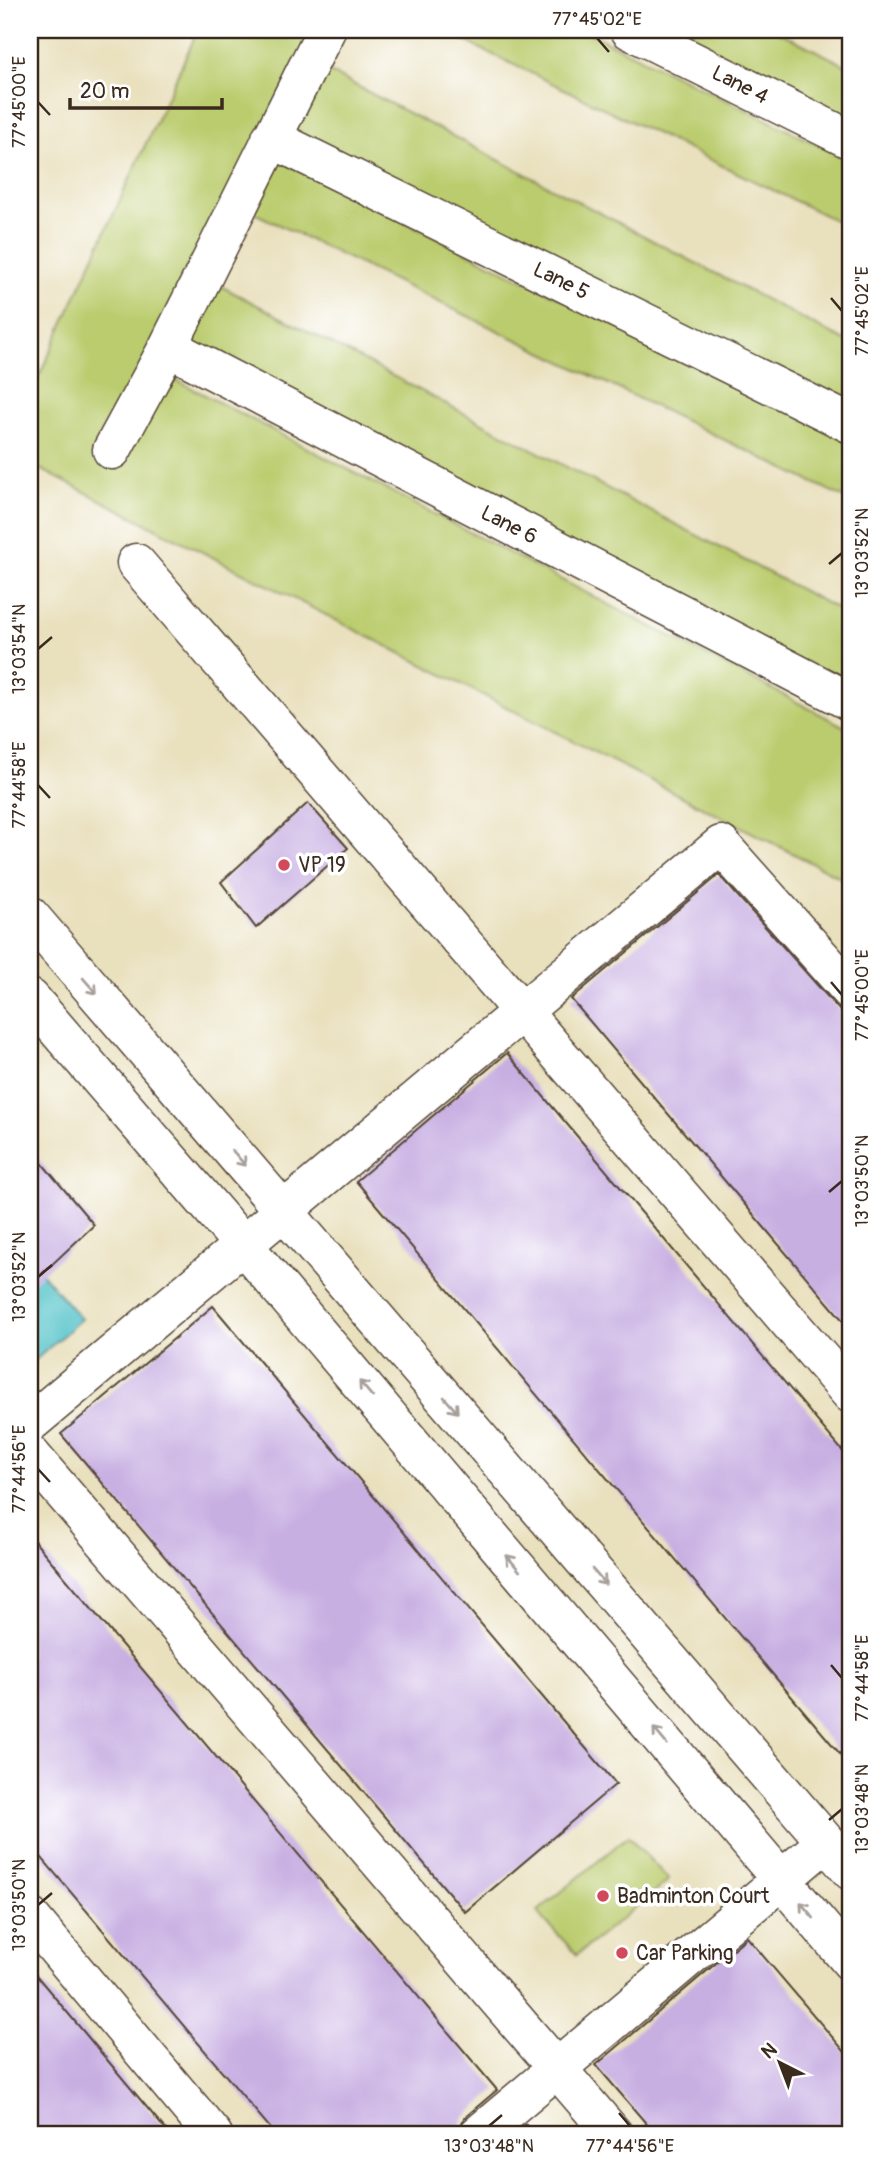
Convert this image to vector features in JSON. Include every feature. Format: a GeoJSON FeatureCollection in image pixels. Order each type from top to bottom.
{"type":"FeatureCollection","features":[{"type":"Feature","properties":{"kind":"street"},"geometry":{"type":"LineString","coordinates":[[112,450],[168,347],[326,30]]}},
{"type":"Feature","properties":{"kind":"street","name":"Lane 4"},"geometry":{"type":"LineString","coordinates":[[630,30],[851,140]]}},
{"type":"Feature","properties":{"kind":"street","name":"Lane 5"},"geometry":{"type":"LineString","coordinates":[[271,138],[851,424]]}},
{"type":"Feature","properties":{"kind":"street","name":"Lane 6"},"geometry":{"type":"LineString","coordinates":[[168,347],[851,702]]}},
{"type":"Feature","properties":{"kind":"street"},"geometry":{"type":"LineString","coordinates":[[136,563],[851,1394]]}},
{"type":"Feature","properties":{"kind":"street"},"geometry":{"type":"LineString","coordinates":[[30,1423],[721,845],[851,991]]}},
{"type":"Feature","properties":{"kind":"street"},"geometry":{"type":"LineString","coordinates":[[30,916],[851,1871]]}},
{"type":"Feature","properties":{"kind":"street"},"geometry":{"type":"LineString","coordinates":[[30,990],[66,958]]}},
{"type":"Feature","properties":{"kind":"street"},"geometry":{"type":"LineString","coordinates":[[30,998],[244,1246],[851,1962]]}},
{"type":"Feature","properties":{"kind":"street"},"geometry":{"type":"LineString","coordinates":[[30,1454],[614,2135]]}},
{"type":"Feature","properties":{"kind":"street"},"geometry":{"type":"LineString","coordinates":[[478,2135],[826,1842]]}},
{"type":"Feature","properties":{"kind":"street"},"geometry":{"type":"LineString","coordinates":[[30,1917],[213,2135]]}},
{"type":"Feature","properties":{"kind":"green space"},"geometry":{"type":"Polygon","coordinates":[[[198,30],[321,30],[143,363],[851,730],[851,883],[30,464],[30,396],[198,30]]]}},
{"type":"Feature","properties":{"kind":"green space"},"geometry":{"type":"Polygon","coordinates":[[[442,30],[583,30],[851,161],[851,228],[442,30]]]}},
{"type":"Feature","properties":{"kind":"green space"},"geometry":{"type":"Polygon","coordinates":[[[662,30],[775,30],[851,68],[851,128],[662,30]]]}},
{"type":"Feature","properties":{"kind":"green space"},"geometry":{"type":"Polygon","coordinates":[[[324,69],[851,344],[851,415],[281,143],[324,69]]]}},
{"type":"Feature","properties":{"kind":"green space"},"geometry":{"type":"Polygon","coordinates":[[[273,157],[851,441],[851,501],[250,211],[273,157]]]}},
{"type":"Feature","properties":{"kind":"green space"},"geometry":{"type":"Polygon","coordinates":[[[215,283],[851,616],[851,691],[179,353],[215,283]]]}},
{"type":"Feature","properties":{"kind":"green space","name":"Badminton Court"},"geometry":{"type":"Polygon","coordinates":[[[628,1836],[669,1880],[577,1955],[537,1912],[628,1836]]]}},
{"type":"Feature","properties":{"kind":"water"},"geometry":{"type":"Polygon","coordinates":[[[30,1260],[81,1319],[30,1365],[30,1260]]]}},
{"type":"Feature","properties":{"kind":"building","name":"VP 19"},"geometry":{"type":"Polygon","coordinates":[[[308,803],[348,848],[256,928],[221,882],[308,803]]]}},
{"type":"Feature","properties":{"kind":"building"},"geometry":{"type":"Polygon","coordinates":[[[719,875],[851,1023],[851,1330],[571,999],[719,875]]]}},
{"type":"Feature","properties":{"kind":"building"},"geometry":{"type":"Polygon","coordinates":[[[507,1053],[851,1461],[851,1767],[356,1181],[507,1053]]]}},
{"type":"Feature","properties":{"kind":"building"},"geometry":{"type":"Polygon","coordinates":[[[30,1149],[94,1225],[30,1285],[30,1149]]]}},
{"type":"Feature","properties":{"kind":"building"},"geometry":{"type":"Polygon","coordinates":[[[213,1306],[616,1784],[465,1912],[61,1434],[213,1306]]]}},
{"type":"Feature","properties":{"kind":"building"},"geometry":{"type":"Polygon","coordinates":[[[30,1536],[497,2090],[464,2118],[457,2135],[276,2135],[30,1844],[30,1536]]]}},
{"type":"Feature","properties":{"kind":"building"},"geometry":{"type":"Polygon","coordinates":[[[747,1937],[851,2059],[851,2135],[656,2135],[596,2065],[747,1937]]]}},
{"type":"Feature","properties":{"kind":"building"},"geometry":{"type":"Polygon","coordinates":[[[30,1968],[88,2037],[170,2135],[30,2135],[30,1968]]]}},
{"type":"Feature","properties":{"kind":"building"},"geometry":{"type":"Polygon","coordinates":[[[525,2124],[535,2135],[512,2135],[525,2124]]]}},
{"type":"Feature","properties":{"kind":"place","name":"VP 19"},"geometry":{"type":"Point","coordinates":[284,865]}},
{"type":"Feature","properties":{"kind":"place","name":"Badminton Court"},"geometry":{"type":"Point","coordinates":[603,1896]}},
{"type":"Feature","properties":{"kind":"place","name":"Car Parking"},"geometry":{"type":"Point","coordinates":[622,1953]}}]}
